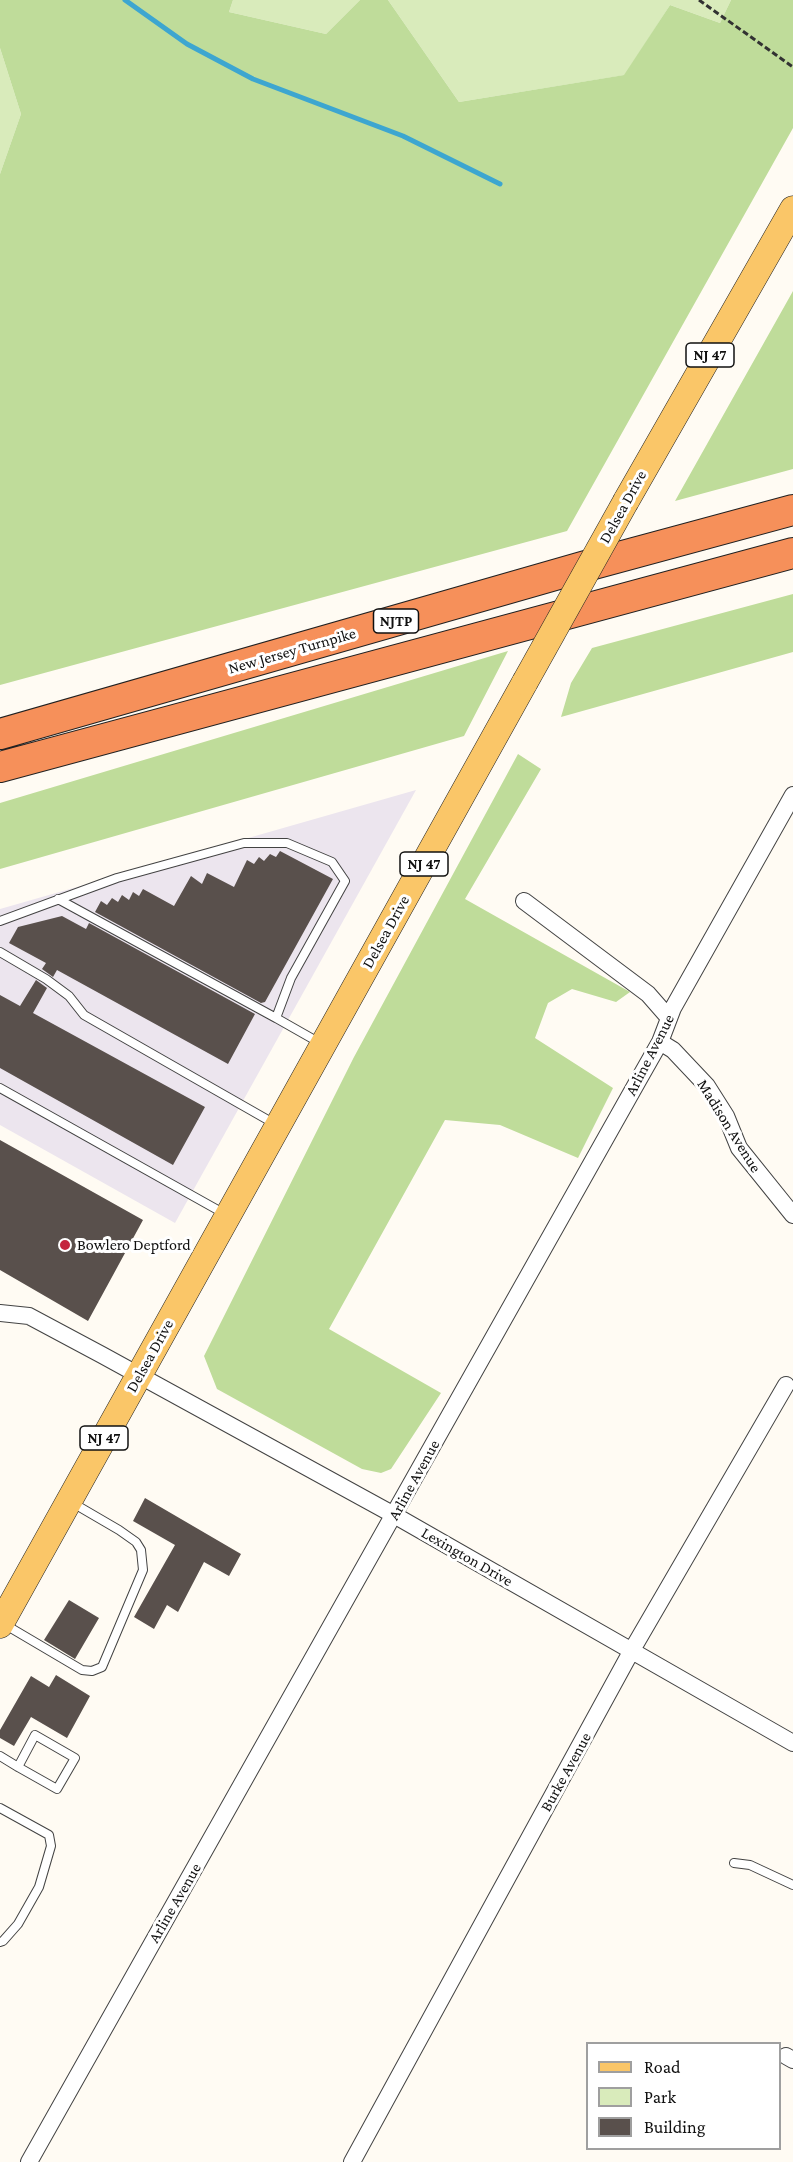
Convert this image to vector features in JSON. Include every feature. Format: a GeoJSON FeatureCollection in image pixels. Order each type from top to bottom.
{"type":"FeatureCollection","features":[{"type":"Feature","properties":{"kind":"highway","name":"New Jersey Turnpike"},"geometry":{"type":"LineString","coordinates":[[0,734],[586,566],[793,510]]}},
{"type":"Feature","properties":{"kind":"highway","name":"NJTP"},"geometry":{"type":"LineString","coordinates":[[0,767],[793,553]]}},
{"type":"Feature","properties":{"kind":"main road","name":"Delsea Drive"},"geometry":{"type":"LineString","coordinates":[[1,1624],[525,682],[793,209]]}},
{"type":"Feature","properties":{"kind":"street","name":"Arline Avenue"},"geometry":{"type":"LineString","coordinates":[[29,2162],[660,1042],[669,1018],[793,795]]}},
{"type":"Feature","properties":{"kind":"street"},"geometry":{"type":"LineString","coordinates":[[524,901],[648,994],[669,1018]]}},
{"type":"Feature","properties":{"kind":"street","name":"Madison Avenue"},"geometry":{"type":"LineString","coordinates":[[660,1042],[673,1050],[707,1086],[726,1116],[739,1148],[793,1215]]}},
{"type":"Feature","properties":{"kind":"street","name":"Lexington Drive"},"geometry":{"type":"LineString","coordinates":[[0,1313],[29,1316],[139,1375],[394,1515],[793,1743]]}},
{"type":"Feature","properties":{"kind":"street","name":"Burke Avenue"},"geometry":{"type":"LineString","coordinates":[[352,2162],[632,1650],[786,1385]]}},
{"type":"Feature","properties":{"kind":"lane"},"geometry":{"type":"LineString","coordinates":[[0,921],[117,878],[244,843],[287,843],[332,862],[345,881],[291,978],[276,1018]]}},
{"type":"Feature","properties":{"kind":"lane"},"geometry":{"type":"LineString","coordinates":[[58,899],[323,1045]]}},
{"type":"Feature","properties":{"kind":"lane"},"geometry":{"type":"LineString","coordinates":[[0,952],[46,979],[69,996],[84,1015],[278,1125]]}},
{"type":"Feature","properties":{"kind":"lane"},"geometry":{"type":"LineString","coordinates":[[0,1088],[228,1215]]}},
{"type":"Feature","properties":{"kind":"lane"},"geometry":{"type":"LineString","coordinates":[[1,1624],[82,1670],[92,1671],[102,1666],[143,1569],[141,1550],[136,1542],[119,1530],[69,1501]]}},
{"type":"Feature","properties":{"kind":"lane"},"geometry":{"type":"LineString","coordinates":[[0,1756],[18,1767],[57,1789],[75,1758],[36,1735],[18,1767]]}},
{"type":"Feature","properties":{"kind":"lane"},"geometry":{"type":"LineString","coordinates":[[0,1808],[49,1835],[51,1846],[39,1887],[11,1933],[0,1942]]}},
{"type":"Feature","properties":{"kind":"lane"},"geometry":{"type":"LineString","coordinates":[[734,1863],[750,1865],[793,1885]]}},
{"type":"Feature","properties":{"kind":"path"},"geometry":{"type":"LineString","coordinates":[[699,0],[793,67]]}},
{"type":"Feature","properties":{"kind":"shaded area"},"geometry":{"type":"Polygon","coordinates":[[[416,790],[175,1223],[0,1125],[0,909],[416,790]]]}},
{"type":"Feature","properties":{"kind":"green space"},"geometry":{"type":"Polygon","coordinates":[[[0,0],[233,0],[229,12],[326,34],[360,0],[388,0],[459,102],[624,75],[670,5],[720,23],[731,0],[793,0],[793,128],[567,531],[0,685],[0,174],[21,114],[0,48],[0,0]]]}},
{"type":"Feature","properties":{"kind":"green space"},"geometry":{"type":"Polygon","coordinates":[[[233,0],[360,0],[326,34],[229,12],[233,0]]]}},
{"type":"Feature","properties":{"kind":"green space"},"geometry":{"type":"Polygon","coordinates":[[[388,0],[731,0],[720,23],[670,5],[625,75],[459,102],[388,0]]]}},
{"type":"Feature","properties":{"kind":"green space"},"geometry":{"type":"Polygon","coordinates":[[[0,48],[21,114],[0,174],[0,48]]]}},
{"type":"Feature","properties":{"kind":"green space"},"geometry":{"type":"Polygon","coordinates":[[[793,291],[793,469],[675,501],[793,291]]]}},
{"type":"Feature","properties":{"kind":"green space"},"geometry":{"type":"Polygon","coordinates":[[[793,594],[793,652],[561,717],[571,683],[592,648],[793,594]]]}},
{"type":"Feature","properties":{"kind":"green space"},"geometry":{"type":"Polygon","coordinates":[[[508,651],[464,736],[0,869],[0,803],[508,651]]]}},
{"type":"Feature","properties":{"kind":"green space"},"geometry":{"type":"Polygon","coordinates":[[[518,754],[541,769],[465,899],[630,992],[616,1002],[572,989],[548,1003],[535,1038],[613,1088],[578,1158],[500,1125],[445,1120],[329,1329],[441,1393],[391,1469],[381,1473],[362,1469],[217,1389],[204,1356],[354,1057],[518,754]]]}},
{"type":"Feature","properties":{"kind":"building"},"geometry":{"type":"Polygon","coordinates":[[[280,851],[333,879],[265,1002],[261,1003],[95,912],[101,901],[107,905],[112,898],[118,902],[122,895],[129,900],[133,892],[139,896],[143,889],[174,906],[191,876],[202,884],[207,873],[234,887],[247,860],[254,864],[259,857],[264,861],[270,854],[276,857],[280,851]]]}},
{"type":"Feature","properties":{"kind":"building"},"geometry":{"type":"Polygon","coordinates":[[[62,916],[86,929],[89,923],[255,1014],[228,1064],[57,970],[53,977],[42,969],[46,963],[9,943],[18,927],[62,916]]]}},
{"type":"Feature","properties":{"kind":"building"},"geometry":{"type":"Polygon","coordinates":[[[36,980],[47,988],[33,1013],[205,1107],[173,1165],[0,1068],[0,995],[20,1006],[36,980]]]}},
{"type":"Feature","properties":{"kind":"building","name":"Bowlero Deptford"},"geometry":{"type":"Polygon","coordinates":[[[0,1140],[143,1220],[88,1321],[0,1270],[0,1140]]]}},
{"type":"Feature","properties":{"kind":"building"},"geometry":{"type":"Polygon","coordinates":[[[145,1498],[241,1554],[229,1576],[204,1562],[178,1612],[167,1605],[154,1629],[134,1617],[175,1545],[133,1521],[145,1498]]]}},
{"type":"Feature","properties":{"kind":"building"},"geometry":{"type":"Polygon","coordinates":[[[69,1600],[99,1618],[75,1659],[44,1640],[69,1600]]]}},
{"type":"Feature","properties":{"kind":"building"},"geometry":{"type":"Polygon","coordinates":[[[56,1675],[90,1696],[67,1738],[31,1717],[14,1746],[0,1738],[0,1730],[31,1676],[49,1687],[56,1675]]]}},
{"type":"Feature","properties":{"kind":"waterway"},"geometry":{"type":"LineString","coordinates":[[125,0],[187,44],[253,79],[403,136],[500,184]]}},
{"type":"Feature","properties":{"kind":"place","name":"Bowlero Deptford"},"geometry":{"type":"Point","coordinates":[65,1245]}}]}
